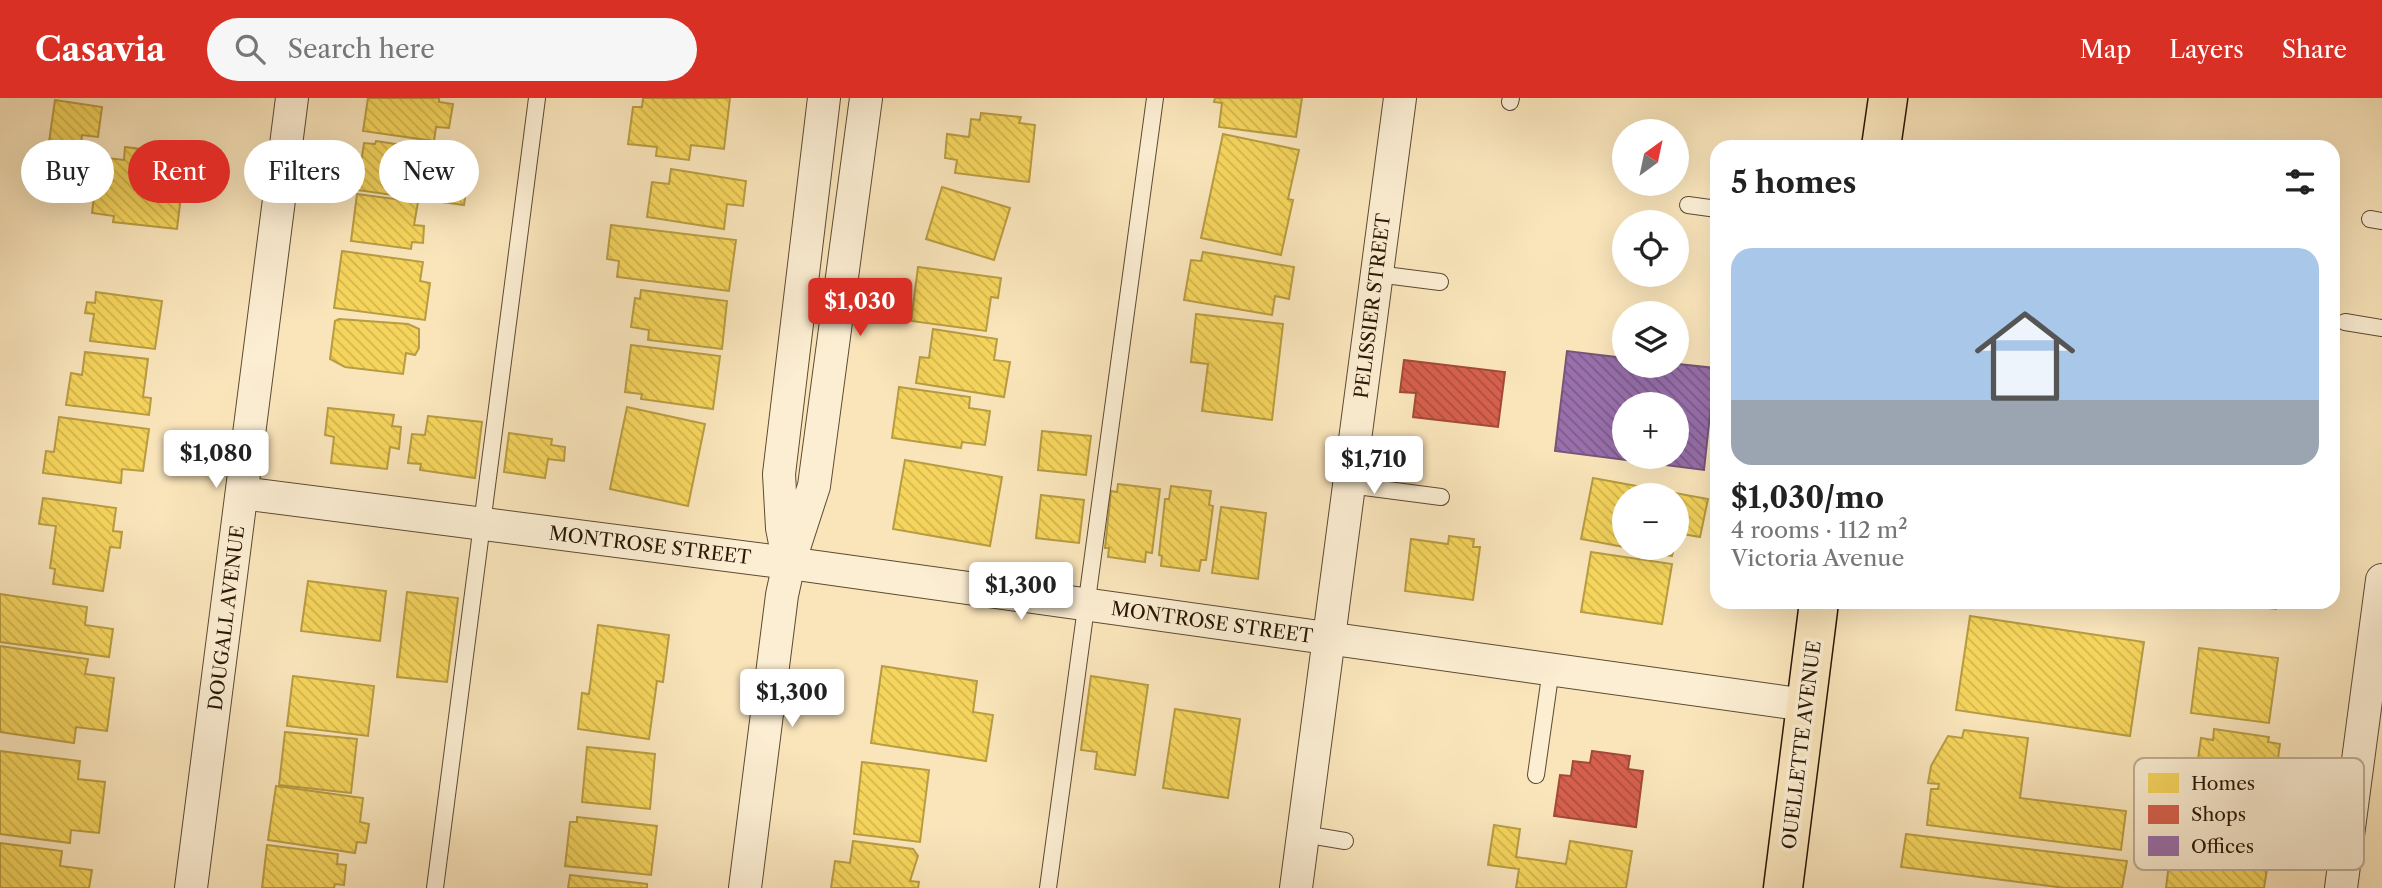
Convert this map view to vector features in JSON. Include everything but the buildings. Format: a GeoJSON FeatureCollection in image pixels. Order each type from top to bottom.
{"type":"FeatureCollection","features":[{"type":"Feature","properties":{"kind":"main road"},"geometry":{"type":"LineString","coordinates":[[1882,140],[1888,98]]}},
{"type":"Feature","properties":{"kind":"main road","name":"OUELLETTE AVENUE"},"geometry":{"type":"LineString","coordinates":[[1783,888],[1818,609]]}},
{"type":"Feature","properties":{"kind":"street","name":"DOUGALL AVENUE"},"geometry":{"type":"LineString","coordinates":[[191,888],[292,98]]}},
{"type":"Feature","properties":{"kind":"street"},"geometry":{"type":"LineString","coordinates":[[789,562],[782,528],[779,474],[824,98]]}},
{"type":"Feature","properties":{"kind":"street"},"geometry":{"type":"LineString","coordinates":[[745,888],[782,596],[789,562],[814,486],[866,98]]}},
{"type":"Feature","properties":{"kind":"street","name":"PELISSIER STREET"},"geometry":{"type":"LineString","coordinates":[[1296,888],[1400,98]]}},
{"type":"Feature","properties":{"kind":"street","name":"MONTROSE STREET"},"geometry":{"type":"LineString","coordinates":[[242,493],[789,562],[1806,705]]}},
{"type":"Feature","properties":{"kind":"street"},"geometry":{"type":"LineString","coordinates":[[2358,758],[2382,580]]}},
{"type":"Feature","properties":{"kind":"street"},"geometry":{"type":"LineString","coordinates":[[2341,888],[2343,870]]}},
{"type":"Feature","properties":{"kind":"lane"},"geometry":{"type":"LineString","coordinates":[[435,888],[537,98]]}},
{"type":"Feature","properties":{"kind":"lane"},"geometry":{"type":"LineString","coordinates":[[1048,888],[1155,98]]}},
{"type":"Feature","properties":{"kind":"lane"},"geometry":{"type":"LineString","coordinates":[[1688,205],[1710,208]]}},
{"type":"Feature","properties":{"kind":"lane"},"geometry":{"type":"LineString","coordinates":[[1377,274],[1440,282]]}},
{"type":"Feature","properties":{"kind":"lane"},"geometry":{"type":"LineString","coordinates":[[2346,322],[2382,328]]}},
{"type":"Feature","properties":{"kind":"lane"},"geometry":{"type":"LineString","coordinates":[[1349,485],[1441,497]]}},
{"type":"Feature","properties":{"kind":"lane"},"geometry":{"type":"LineString","coordinates":[[1536,775],[1551,669]]}},
{"type":"Feature","properties":{"kind":"lane"},"geometry":{"type":"LineString","coordinates":[[1303,834],[1345,841]]}}]}
